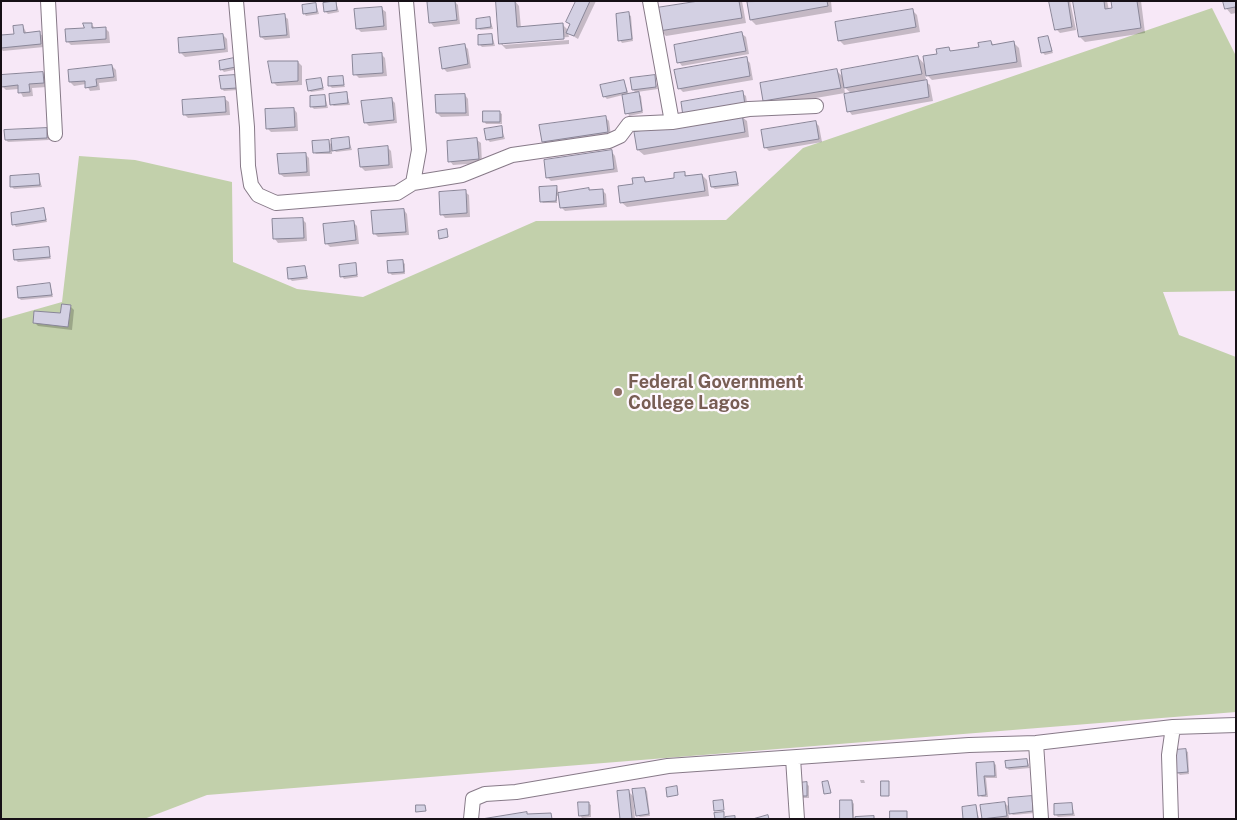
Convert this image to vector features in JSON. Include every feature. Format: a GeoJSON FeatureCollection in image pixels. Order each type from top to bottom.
{"type":"FeatureCollection","features":[{"type":"Feature","properties":{"kind":"street"},"geometry":{"type":"LineString","coordinates":[[48,1],[54,134]]}},
{"type":"Feature","properties":{"kind":"street"},"geometry":{"type":"LineString","coordinates":[[236,1],[251,185],[258,194],[276,204],[397,193],[413,183],[462,175],[512,155],[609,142],[620,136],[628,124],[672,122],[749,109],[816,106]]}},
{"type":"Feature","properties":{"kind":"street"},"geometry":{"type":"LineString","coordinates":[[406,1],[419,150],[413,183]]}},
{"type":"Feature","properties":{"kind":"street"},"geometry":{"type":"LineString","coordinates":[[650,1],[672,122]]}},
{"type":"Feature","properties":{"kind":"street"},"geometry":{"type":"LineString","coordinates":[[471,819],[473,798],[485,794],[516,792],[668,766],[969,745],[1036,744],[1173,727],[1236,725]]}},
{"type":"Feature","properties":{"kind":"street"},"geometry":{"type":"LineString","coordinates":[[1171,819],[1168,755],[1173,727]]}},
{"type":"Feature","properties":{"kind":"street"},"geometry":{"type":"LineString","coordinates":[[1036,744],[1041,819]]}},
{"type":"Feature","properties":{"kind":"street"},"geometry":{"type":"LineString","coordinates":[[793,758],[797,819]]}},
{"type":"Feature","properties":{"kind":"green space","name":"Federal Government College Lagos"},"geometry":{"type":"Polygon","coordinates":[[[1212,8],[1236,56],[1236,291],[1163,292],[1179,335],[1236,357],[1236,712],[207,795],[144,819],[1,819],[2,319],[62,302],[79,156],[135,160],[232,182],[233,262],[297,289],[363,297],[536,221],[726,220],[803,148],[1212,8]]]}},
{"type":"Feature","properties":{"kind":"building"},"geometry":{"type":"Polygon","coordinates":[[[336,1],[337,10],[324,12],[323,3],[336,1]]]}},
{"type":"Feature","properties":{"kind":"building"},"geometry":{"type":"Polygon","coordinates":[[[455,1],[457,20],[429,23],[427,2],[455,1]]]}},
{"type":"Feature","properties":{"kind":"building"},"geometry":{"type":"Polygon","coordinates":[[[496,1],[515,1],[517,27],[563,23],[564,39],[499,44],[496,1]]]}},
{"type":"Feature","properties":{"kind":"building"},"geometry":{"type":"Polygon","coordinates":[[[576,1],[590,1],[574,36],[566,33],[570,24],[566,22],[576,1]]]}},
{"type":"Feature","properties":{"kind":"building"},"geometry":{"type":"Polygon","coordinates":[[[699,1],[739,1],[742,18],[659,31],[656,8],[699,1]]]}},
{"type":"Feature","properties":{"kind":"building"},"geometry":{"type":"Polygon","coordinates":[[[827,1],[828,6],[750,20],[747,2],[827,1]]]}},
{"type":"Feature","properties":{"kind":"building"},"geometry":{"type":"Polygon","coordinates":[[[1049,1],[1068,1],[1072,27],[1055,30],[1049,1]]]}},
{"type":"Feature","properties":{"kind":"building"},"geometry":{"type":"Polygon","coordinates":[[[1073,1],[1104,1],[1105,9],[1112,8],[1111,1],[1137,1],[1141,28],[1079,37],[1073,1]]]}},
{"type":"Feature","properties":{"kind":"building"},"geometry":{"type":"Polygon","coordinates":[[[1223,1],[1236,1],[1236,11],[1235,7],[1225,9],[1223,1]]]}},
{"type":"Feature","properties":{"kind":"building"},"geometry":{"type":"Polygon","coordinates":[[[316,3],[317,12],[303,14],[302,5],[316,3]]]}},
{"type":"Feature","properties":{"kind":"building"},"geometry":{"type":"Polygon","coordinates":[[[382,7],[384,26],[356,29],[354,9],[382,7]]]}},
{"type":"Feature","properties":{"kind":"building"},"geometry":{"type":"Polygon","coordinates":[[[913,9],[916,27],[838,41],[835,22],[913,9]]]}},
{"type":"Feature","properties":{"kind":"building"},"geometry":{"type":"Polygon","coordinates":[[[629,12],[632,39],[618,41],[616,14],[629,12]]]}},
{"type":"Feature","properties":{"kind":"building"},"geometry":{"type":"Polygon","coordinates":[[[285,14],[287,35],[260,37],[258,17],[285,14]]]}},
{"type":"Feature","properties":{"kind":"building"},"geometry":{"type":"Polygon","coordinates":[[[490,17],[491,27],[476,29],[476,19],[490,17]]]}},
{"type":"Feature","properties":{"kind":"building"},"geometry":{"type":"Polygon","coordinates":[[[83,23],[92,23],[92,28],[106,27],[106,39],[66,42],[65,29],[84,28],[83,23]]]}},
{"type":"Feature","properties":{"kind":"building"},"geometry":{"type":"Polygon","coordinates":[[[23,25],[24,33],[40,31],[41,44],[1,48],[1,35],[14,34],[13,26],[23,25]]]}},
{"type":"Feature","properties":{"kind":"building"},"geometry":{"type":"Polygon","coordinates":[[[742,32],[746,51],[677,63],[674,45],[742,32]]]}},
{"type":"Feature","properties":{"kind":"building"},"geometry":{"type":"Polygon","coordinates":[[[223,34],[225,49],[179,53],[178,38],[223,34]]]}},
{"type":"Feature","properties":{"kind":"building"},"geometry":{"type":"Polygon","coordinates":[[[492,34],[493,44],[478,45],[478,35],[492,34]]]}},
{"type":"Feature","properties":{"kind":"building"},"geometry":{"type":"Polygon","coordinates":[[[1048,36],[1052,51],[1041,53],[1038,38],[1048,36]]]}},
{"type":"Feature","properties":{"kind":"building"},"geometry":{"type":"Polygon","coordinates":[[[991,41],[992,45],[1014,41],[1017,62],[926,76],[923,56],[937,54],[936,49],[949,47],[950,51],[979,47],[978,43],[991,41]]]}},
{"type":"Feature","properties":{"kind":"building"},"geometry":{"type":"Polygon","coordinates":[[[465,44],[468,64],[442,69],[439,48],[465,44]]]}},
{"type":"Feature","properties":{"kind":"building"},"geometry":{"type":"Polygon","coordinates":[[[382,53],[383,73],[353,75],[352,55],[382,53]]]}},
{"type":"Feature","properties":{"kind":"building"},"geometry":{"type":"Polygon","coordinates":[[[918,56],[922,74],[844,88],[841,70],[918,56]]]}},
{"type":"Feature","properties":{"kind":"building"},"geometry":{"type":"Polygon","coordinates":[[[747,57],[750,76],[678,89],[674,70],[747,57]]]}},
{"type":"Feature","properties":{"kind":"building"},"geometry":{"type":"Polygon","coordinates":[[[234,58],[236,67],[220,70],[219,61],[234,58]]]}},
{"type":"Feature","properties":{"kind":"building"},"geometry":{"type":"Polygon","coordinates":[[[268,61],[298,61],[298,81],[272,83],[268,61]]]}},
{"type":"Feature","properties":{"kind":"building"},"geometry":{"type":"Polygon","coordinates":[[[112,65],[114,77],[96,79],[97,86],[85,88],[85,81],[69,82],[68,70],[112,65]]]}},
{"type":"Feature","properties":{"kind":"building"},"geometry":{"type":"Polygon","coordinates":[[[837,69],[841,88],[763,101],[760,83],[837,69]]]}},
{"type":"Feature","properties":{"kind":"building"},"geometry":{"type":"Polygon","coordinates":[[[43,72],[44,83],[29,84],[30,92],[18,93],[18,85],[1,87],[1,75],[43,72]]]}},
{"type":"Feature","properties":{"kind":"building"},"geometry":{"type":"Polygon","coordinates":[[[235,75],[237,88],[221,89],[219,76],[235,75]]]}},
{"type":"Feature","properties":{"kind":"building"},"geometry":{"type":"Polygon","coordinates":[[[655,75],[656,87],[632,90],[630,78],[655,75]]]}},
{"type":"Feature","properties":{"kind":"building"},"geometry":{"type":"Polygon","coordinates":[[[343,76],[344,85],[328,86],[328,77],[343,76]]]}},
{"type":"Feature","properties":{"kind":"building"},"geometry":{"type":"Polygon","coordinates":[[[321,78],[323,88],[308,91],[306,80],[321,78]]]}},
{"type":"Feature","properties":{"kind":"building"},"geometry":{"type":"Polygon","coordinates":[[[624,80],[627,92],[603,97],[600,85],[624,80]]]}},
{"type":"Feature","properties":{"kind":"building"},"geometry":{"type":"Polygon","coordinates":[[[927,80],[929,97],[847,112],[844,94],[927,80]]]}},
{"type":"Feature","properties":{"kind":"building"},"geometry":{"type":"Polygon","coordinates":[[[743,91],[745,105],[683,116],[681,102],[743,91]]]}},
{"type":"Feature","properties":{"kind":"building"},"geometry":{"type":"Polygon","coordinates":[[[347,92],[348,103],[330,105],[329,94],[347,92]]]}},
{"type":"Feature","properties":{"kind":"building"},"geometry":{"type":"Polygon","coordinates":[[[639,92],[642,111],[625,114],[622,95],[639,92]]]}},
{"type":"Feature","properties":{"kind":"building"},"geometry":{"type":"Polygon","coordinates":[[[465,94],[466,113],[436,113],[435,95],[465,94]]]}},
{"type":"Feature","properties":{"kind":"building"},"geometry":{"type":"Polygon","coordinates":[[[325,95],[326,106],[310,107],[310,96],[325,95]]]}},
{"type":"Feature","properties":{"kind":"building"},"geometry":{"type":"Polygon","coordinates":[[[225,97],[226,112],[183,115],[182,100],[225,97]]]}},
{"type":"Feature","properties":{"kind":"building"},"geometry":{"type":"Polygon","coordinates":[[[392,98],[394,120],[364,123],[361,101],[392,98]]]}},
{"type":"Feature","properties":{"kind":"building"},"geometry":{"type":"Polygon","coordinates":[[[294,108],[295,127],[266,129],[265,109],[294,108]]]}},
{"type":"Feature","properties":{"kind":"building"},"geometry":{"type":"Polygon","coordinates":[[[483,111],[500,111],[500,122],[483,122],[483,111]]]}},
{"type":"Feature","properties":{"kind":"building"},"geometry":{"type":"Polygon","coordinates":[[[742,114],[745,132],[637,150],[634,132],[742,114]]]}},
{"type":"Feature","properties":{"kind":"building"},"geometry":{"type":"Polygon","coordinates":[[[606,116],[608,132],[542,142],[539,125],[606,116]]]}},
{"type":"Feature","properties":{"kind":"building"},"geometry":{"type":"Polygon","coordinates":[[[816,121],[819,139],[764,148],[761,130],[816,121]]]}},
{"type":"Feature","properties":{"kind":"building"},"geometry":{"type":"Polygon","coordinates":[[[502,126],[503,137],[486,140],[484,129],[502,126]]]}},
{"type":"Feature","properties":{"kind":"building"},"geometry":{"type":"Polygon","coordinates":[[[47,128],[47,138],[5,140],[4,130],[47,128]]]}},
{"type":"Feature","properties":{"kind":"building"},"geometry":{"type":"Polygon","coordinates":[[[349,137],[350,148],[332,151],[331,139],[349,137]]]}},
{"type":"Feature","properties":{"kind":"building"},"geometry":{"type":"Polygon","coordinates":[[[477,138],[479,159],[448,162],[447,141],[477,138]]]}},
{"type":"Feature","properties":{"kind":"building"},"geometry":{"type":"Polygon","coordinates":[[[329,140],[330,152],[313,153],[312,141],[329,140]]]}},
{"type":"Feature","properties":{"kind":"building"},"geometry":{"type":"Polygon","coordinates":[[[388,146],[389,165],[360,167],[358,149],[388,146]]]}},
{"type":"Feature","properties":{"kind":"building"},"geometry":{"type":"Polygon","coordinates":[[[612,150],[614,169],[546,178],[544,160],[612,150]]]}},
{"type":"Feature","properties":{"kind":"building"},"geometry":{"type":"Polygon","coordinates":[[[306,153],[307,172],[279,174],[277,154],[306,153]]]}},
{"type":"Feature","properties":{"kind":"building"},"geometry":{"type":"Polygon","coordinates":[[[685,172],[685,176],[702,174],[705,191],[620,203],[618,186],[633,184],[632,178],[644,177],[645,182],[674,178],[674,173],[685,172]]]}},
{"type":"Feature","properties":{"kind":"building"},"geometry":{"type":"Polygon","coordinates":[[[736,172],[738,184],[711,187],[709,176],[736,172]]]}},
{"type":"Feature","properties":{"kind":"building"},"geometry":{"type":"Polygon","coordinates":[[[39,174],[40,185],[10,187],[10,176],[39,174]]]}},
{"type":"Feature","properties":{"kind":"building"},"geometry":{"type":"Polygon","coordinates":[[[557,186],[556,201],[540,202],[539,187],[557,186]]]}},
{"type":"Feature","properties":{"kind":"building"},"geometry":{"type":"Polygon","coordinates":[[[589,188],[589,190],[603,189],[604,204],[560,208],[558,193],[589,188]]]}},
{"type":"Feature","properties":{"kind":"building"},"geometry":{"type":"Polygon","coordinates":[[[466,190],[467,213],[440,215],[439,192],[466,190]]]}},
{"type":"Feature","properties":{"kind":"building"},"geometry":{"type":"Polygon","coordinates":[[[44,208],[46,220],[12,225],[11,213],[44,208]]]}},
{"type":"Feature","properties":{"kind":"building"},"geometry":{"type":"Polygon","coordinates":[[[404,209],[406,232],[373,234],[371,211],[404,209]]]}},
{"type":"Feature","properties":{"kind":"building"},"geometry":{"type":"Polygon","coordinates":[[[303,218],[304,238],[273,239],[272,219],[303,218]]]}},
{"type":"Feature","properties":{"kind":"building"},"geometry":{"type":"Polygon","coordinates":[[[354,221],[356,240],[325,244],[323,224],[354,221]]]}},
{"type":"Feature","properties":{"kind":"building"},"geometry":{"type":"Polygon","coordinates":[[[447,229],[448,237],[439,239],[438,231],[447,229]]]}},
{"type":"Feature","properties":{"kind":"building"},"geometry":{"type":"Polygon","coordinates":[[[49,247],[50,257],[14,260],[13,250],[49,247]]]}},
{"type":"Feature","properties":{"kind":"building"},"geometry":{"type":"Polygon","coordinates":[[[403,260],[404,272],[388,273],[387,261],[403,260]]]}},
{"type":"Feature","properties":{"kind":"building"},"geometry":{"type":"Polygon","coordinates":[[[356,263],[357,275],[340,277],[339,265],[356,263]]]}},
{"type":"Feature","properties":{"kind":"building"},"geometry":{"type":"Polygon","coordinates":[[[305,266],[307,277],[288,279],[287,268],[305,266]]]}},
{"type":"Feature","properties":{"kind":"building"},"geometry":{"type":"Polygon","coordinates":[[[50,283],[52,295],[18,298],[17,287],[50,283]]]}},
{"type":"Feature","properties":{"kind":"building"},"geometry":{"type":"Polygon","coordinates":[[[62,304],[71,305],[68,327],[33,323],[34,311],[60,313],[62,304]]]}},
{"type":"Feature","properties":{"kind":"building"},"geometry":{"type":"Polygon","coordinates":[[[1186,749],[1188,772],[1176,773],[1174,750],[1186,749]]]}},
{"type":"Feature","properties":{"kind":"building"},"geometry":{"type":"Polygon","coordinates":[[[1027,759],[1028,766],[1006,768],[1005,761],[1027,759]]]}},
{"type":"Feature","properties":{"kind":"building"},"geometry":{"type":"Polygon","coordinates":[[[994,762],[995,776],[984,776],[986,795],[978,796],[976,763],[994,762]]]}},
{"type":"Feature","properties":{"kind":"building"},"geometry":{"type":"Polygon","coordinates":[[[828,781],[831,793],[824,794],[822,782],[828,781]]]}},
{"type":"Feature","properties":{"kind":"building"},"geometry":{"type":"Polygon","coordinates":[[[881,781],[889,781],[889,796],[881,796],[881,781]]]}},
{"type":"Feature","properties":{"kind":"building"},"geometry":{"type":"Polygon","coordinates":[[[807,782],[807,796],[798,796],[798,783],[807,782]]]}},
{"type":"Feature","properties":{"kind":"building"},"geometry":{"type":"Polygon","coordinates":[[[677,786],[678,795],[667,797],[666,788],[677,786]]]}},
{"type":"Feature","properties":{"kind":"building"},"geometry":{"type":"Polygon","coordinates":[[[645,788],[649,814],[636,816],[632,789],[645,788]]]}},
{"type":"Feature","properties":{"kind":"building"},"geometry":{"type":"Polygon","coordinates":[[[629,790],[632,819],[620,819],[617,791],[629,790]]]}},
{"type":"Feature","properties":{"kind":"building"},"geometry":{"type":"Polygon","coordinates":[[[1032,796],[1033,811],[1009,814],[1008,798],[1032,796]]]}},
{"type":"Feature","properties":{"kind":"building"},"geometry":{"type":"Polygon","coordinates":[[[723,800],[724,810],[714,811],[713,801],[723,800]]]}},
{"type":"Feature","properties":{"kind":"building"},"geometry":{"type":"Polygon","coordinates":[[[840,800],[852,800],[853,819],[840,819],[840,800]]]}},
{"type":"Feature","properties":{"kind":"building"},"geometry":{"type":"Polygon","coordinates":[[[578,802],[589,802],[589,815],[579,816],[578,802]]]}},
{"type":"Feature","properties":{"kind":"building"},"geometry":{"type":"Polygon","coordinates":[[[1005,802],[1007,816],[982,819],[980,805],[1005,802]]]}},
{"type":"Feature","properties":{"kind":"building"},"geometry":{"type":"Polygon","coordinates":[[[1072,803],[1073,814],[1054,815],[1054,804],[1072,803]]]}},
{"type":"Feature","properties":{"kind":"building"},"geometry":{"type":"Polygon","coordinates":[[[416,805],[425,805],[426,811],[416,812],[416,805]]]}},
{"type":"Feature","properties":{"kind":"building"},"geometry":{"type":"Polygon","coordinates":[[[976,805],[978,819],[963,819],[962,807],[976,805]]]}},
{"type":"Feature","properties":{"kind":"building"},"geometry":{"type":"Polygon","coordinates":[[[890,811],[907,811],[907,819],[890,819],[890,811]]]}},
{"type":"Feature","properties":{"kind":"building"},"geometry":{"type":"Polygon","coordinates":[[[527,812],[527,814],[551,813],[552,819],[482,819],[527,812]]]}},
{"type":"Feature","properties":{"kind":"building"},"geometry":{"type":"Polygon","coordinates":[[[724,812],[724,819],[715,819],[714,813],[724,812]]]}},
{"type":"Feature","properties":{"kind":"building"},"geometry":{"type":"Polygon","coordinates":[[[768,815],[769,819],[753,819],[768,815]]]}},
{"type":"Feature","properties":{"kind":"building"},"geometry":{"type":"Polygon","coordinates":[[[735,816],[735,819],[725,819],[725,817],[735,816]]]}},
{"type":"Feature","properties":{"kind":"building"},"geometry":{"type":"Polygon","coordinates":[[[874,816],[874,819],[855,819],[855,817],[874,816]]]}},
{"type":"Feature","properties":{"kind":"place","name":"Federal Government College Lagos"},"geometry":{"type":"Point","coordinates":[618,392]}}]}
